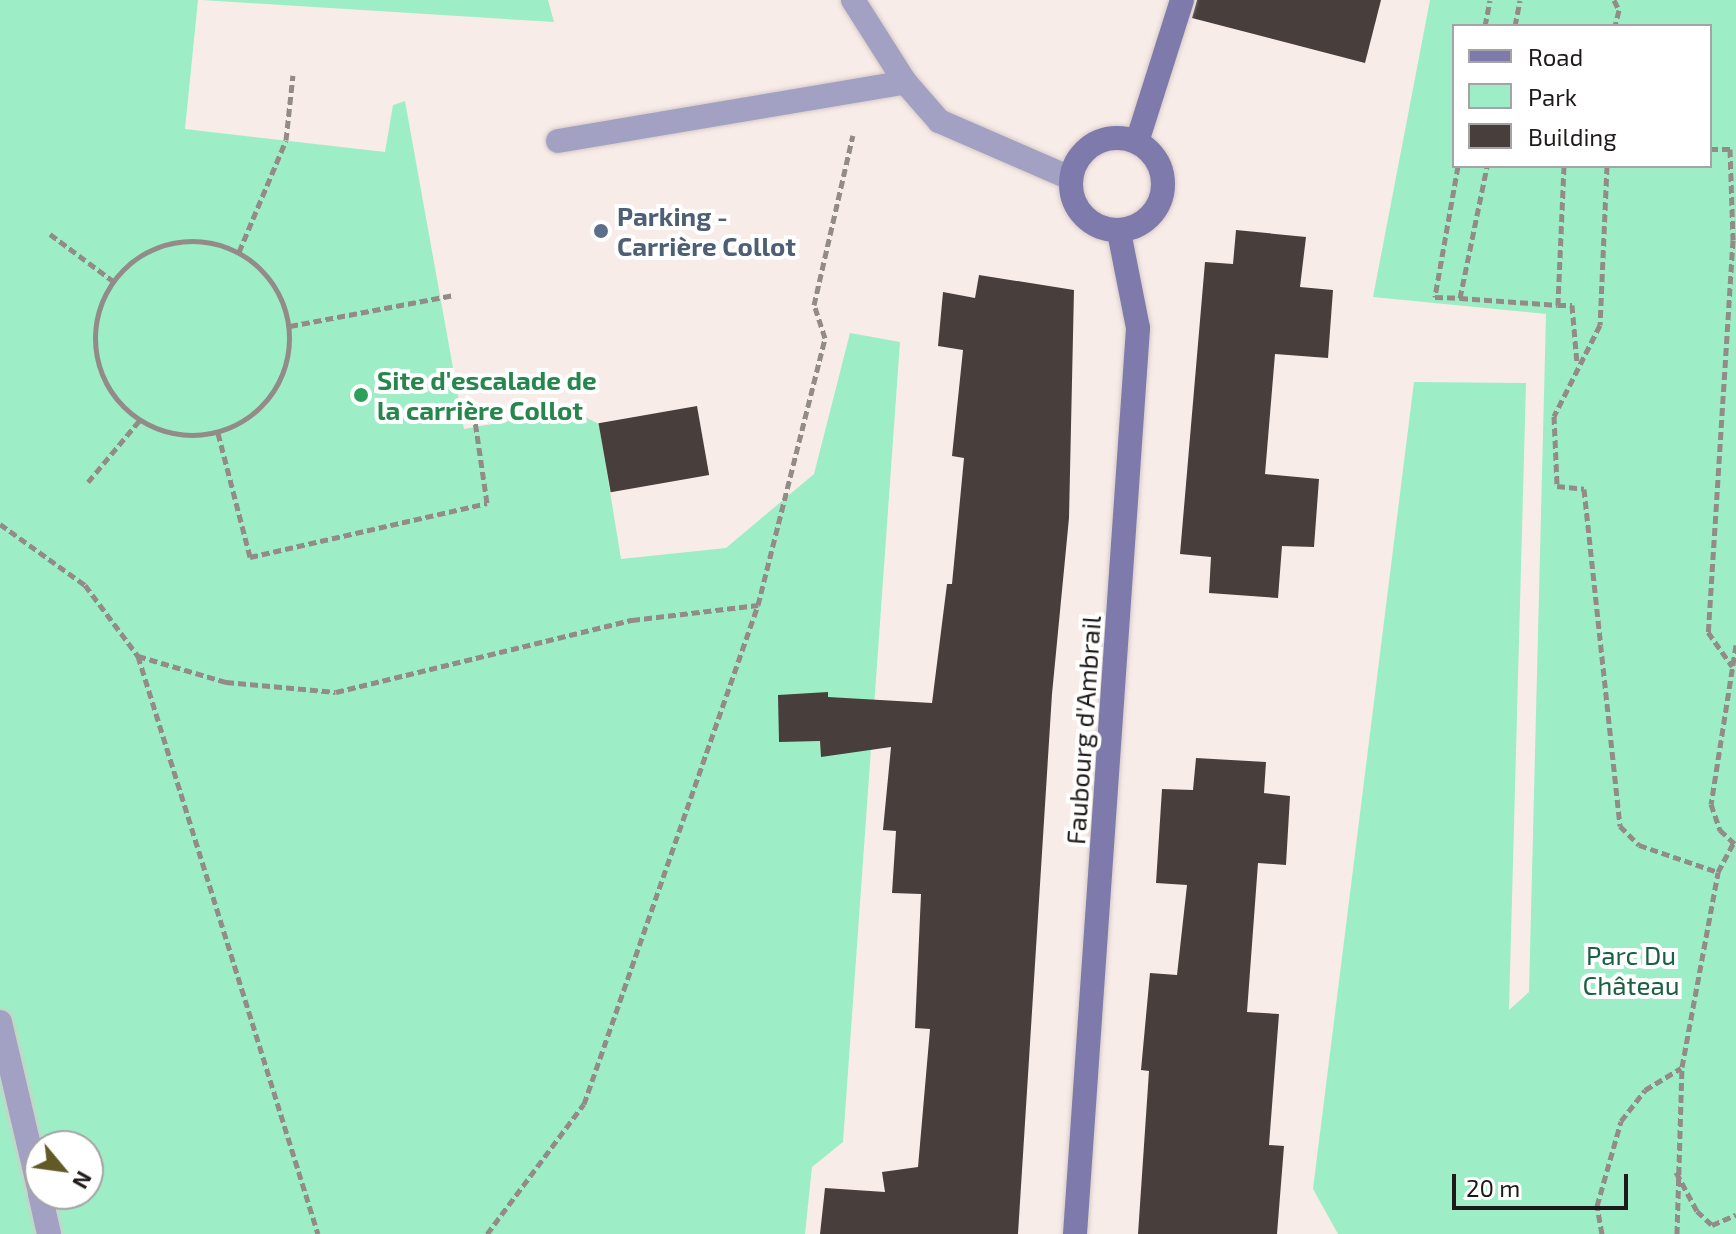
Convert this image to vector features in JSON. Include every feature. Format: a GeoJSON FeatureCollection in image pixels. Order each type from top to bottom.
{"type":"FeatureCollection","features":[{"type":"Feature","properties":{"kind":"main road"},"geometry":{"type":"LineString","coordinates":[[1137,142],[1182,0]]}},
{"type":"Feature","properties":{"kind":"main road"},"geometry":{"type":"LineString","coordinates":[[1121,137],[1137,142],[1158,162],[1164,193],[1151,216],[1119,232],[1088,221],[1077,209],[1070,178],[1079,157],[1090,146],[1121,137]]}},
{"type":"Feature","properties":{"kind":"main road","name":"Faubourg d'Ambrail"},"geometry":{"type":"LineString","coordinates":[[1075,1234],[1138,328],[1119,232]]}},
{"type":"Feature","properties":{"kind":"street"},"geometry":{"type":"LineString","coordinates":[[853,0],[905,82],[939,121],[1070,178]]}},
{"type":"Feature","properties":{"kind":"street"},"geometry":{"type":"LineString","coordinates":[[558,141],[905,82]]}},
{"type":"Feature","properties":{"kind":"street"},"geometry":{"type":"LineString","coordinates":[[0,1022],[25,1130]]}},
{"type":"Feature","properties":{"kind":"street"},"geometry":{"type":"LineString","coordinates":[[44,1210],[49,1234]]}},
{"type":"Feature","properties":{"kind":"path"},"geometry":{"type":"LineString","coordinates":[[1485,24],[1490,0]]}},
{"type":"Feature","properties":{"kind":"path"},"geometry":{"type":"LineString","coordinates":[[1515,24],[1520,0]]}},
{"type":"Feature","properties":{"kind":"path"},"geometry":{"type":"LineString","coordinates":[[1614,0],[1619,10],[1616,24]]}},
{"type":"Feature","properties":{"kind":"path"},"geometry":{"type":"LineString","coordinates":[[239,252],[286,140],[293,75]]}},
{"type":"Feature","properties":{"kind":"path"},"geometry":{"type":"LineString","coordinates":[[487,1234],[584,1104],[758,605],[825,338],[814,305],[863,89]]}},
{"type":"Feature","properties":{"kind":"path"},"geometry":{"type":"LineString","coordinates":[[1712,149],[1730,149],[1733,240],[1708,632],[1732,666]]}},
{"type":"Feature","properties":{"kind":"path"},"geometry":{"type":"LineString","coordinates":[[1458,168],[1435,297],[1572,305],[1577,363]]}},
{"type":"Feature","properties":{"kind":"path"},"geometry":{"type":"LineString","coordinates":[[1460,298],[1487,168]]}},
{"type":"Feature","properties":{"kind":"path"},"geometry":{"type":"LineString","coordinates":[[1558,305],[1564,168]]}},
{"type":"Feature","properties":{"kind":"path"},"geometry":{"type":"LineString","coordinates":[[1607,168],[1600,325],[1577,363],[1554,416],[1557,486],[1584,489],[1620,826],[1639,845],[1718,872]]}},
{"type":"Feature","properties":{"kind":"path"},"geometry":{"type":"LineString","coordinates":[[50,234],[113,281]]}},
{"type":"Feature","properties":{"kind":"path"},"geometry":{"type":"LineString","coordinates":[[206,240],[239,252],[275,284],[290,326],[285,372],[266,402],[245,422],[218,433],[180,436],[139,421],[112,395],[95,353],[97,315],[113,281],[139,256],[174,241],[206,240]]}},
{"type":"Feature","properties":{"kind":"path"},"geometry":{"type":"LineString","coordinates":[[290,326],[454,295]]}},
{"type":"Feature","properties":{"kind":"path"},"geometry":{"type":"LineString","coordinates":[[218,433],[250,557],[487,503],[473,407]]}},
{"type":"Feature","properties":{"kind":"path"},"geometry":{"type":"LineString","coordinates":[[88,482],[139,421]]}},
{"type":"Feature","properties":{"kind":"path"},"geometry":{"type":"LineString","coordinates":[[0,524],[85,585],[138,656],[318,1234]]}},
{"type":"Feature","properties":{"kind":"path"},"geometry":{"type":"LineString","coordinates":[[138,656],[226,682],[336,692],[632,620],[758,605]]}},
{"type":"Feature","properties":{"kind":"path"},"geometry":{"type":"LineString","coordinates":[[1677,1234],[1676,1172],[1682,1067],[1718,872],[1735,845],[1720,830],[1711,804],[1736,645]]}},
{"type":"Feature","properties":{"kind":"path"},"geometry":{"type":"LineString","coordinates":[[1602,1234],[1597,1206],[1621,1121],[1645,1090],[1682,1067]]}},
{"type":"Feature","properties":{"kind":"path"},"geometry":{"type":"LineString","coordinates":[[1676,1172],[1697,1211],[1712,1225],[1736,1215]]}},
{"type":"Feature","properties":{"kind":"green space"},"geometry":{"type":"Polygon","coordinates":[[[0,0],[198,0],[185,129],[385,152],[393,105],[405,101],[464,429],[571,410],[599,424],[621,559],[726,548],[814,474],[850,333],[900,342],[843,1142],[812,1167],[805,1234],[0,1234],[0,0]]]}},
{"type":"Feature","properties":{"kind":"green space"},"geometry":{"type":"Polygon","coordinates":[[[202,0],[548,0],[554,22],[202,0]]]}},
{"type":"Feature","properties":{"kind":"green space","name":"Parc Du Château"},"geometry":{"type":"Polygon","coordinates":[[[1430,0],[1736,0],[1736,1234],[1338,1234],[1313,1189],[1414,382],[1526,383],[1509,1010],[1529,992],[1546,314],[1373,297],[1430,0]]]}},
{"type":"Feature","properties":{"kind":"building"},"geometry":{"type":"Polygon","coordinates":[[[1197,0],[1381,0],[1365,63],[1192,18],[1197,0]]]}},
{"type":"Feature","properties":{"kind":"building"},"geometry":{"type":"Polygon","coordinates":[[[1236,230],[1306,237],[1300,287],[1333,290],[1328,358],[1275,354],[1265,474],[1319,479],[1314,547],[1282,546],[1278,598],[1209,593],[1211,557],[1180,554],[1205,262],[1233,264],[1236,230]]]}},
{"type":"Feature","properties":{"kind":"building"},"geometry":{"type":"Polygon","coordinates":[[[979,275],[1074,290],[1069,518],[1052,694],[1018,1234],[820,1234],[825,1188],[885,1192],[882,1172],[918,1167],[930,1029],[915,1028],[921,894],[892,893],[896,831],[883,830],[891,747],[821,757],[820,741],[779,742],[778,695],[828,692],[828,697],[932,703],[947,584],[952,584],[964,458],[952,456],[963,350],[938,346],[943,292],[975,298],[979,275]]]}},
{"type":"Feature","properties":{"kind":"building"},"geometry":{"type":"Polygon","coordinates":[[[697,406],[709,475],[611,492],[599,423],[697,406]]]}},
{"type":"Feature","properties":{"kind":"building"},"geometry":{"type":"Polygon","coordinates":[[[1196,758],[1266,762],[1264,793],[1290,796],[1286,865],[1258,863],[1247,1012],[1279,1014],[1269,1145],[1284,1146],[1277,1234],[1138,1234],[1149,1071],[1141,1070],[1150,973],[1177,975],[1187,885],[1156,883],[1162,789],[1193,790],[1196,758]]]}},
{"type":"Feature","properties":{"kind":"place","name":"Parking - Carrière Collot"},"geometry":{"type":"Point","coordinates":[601,231]}},
{"type":"Feature","properties":{"kind":"place","name":"Site d'escalade de la carrière Collot"},"geometry":{"type":"Point","coordinates":[361,395]}}]}
